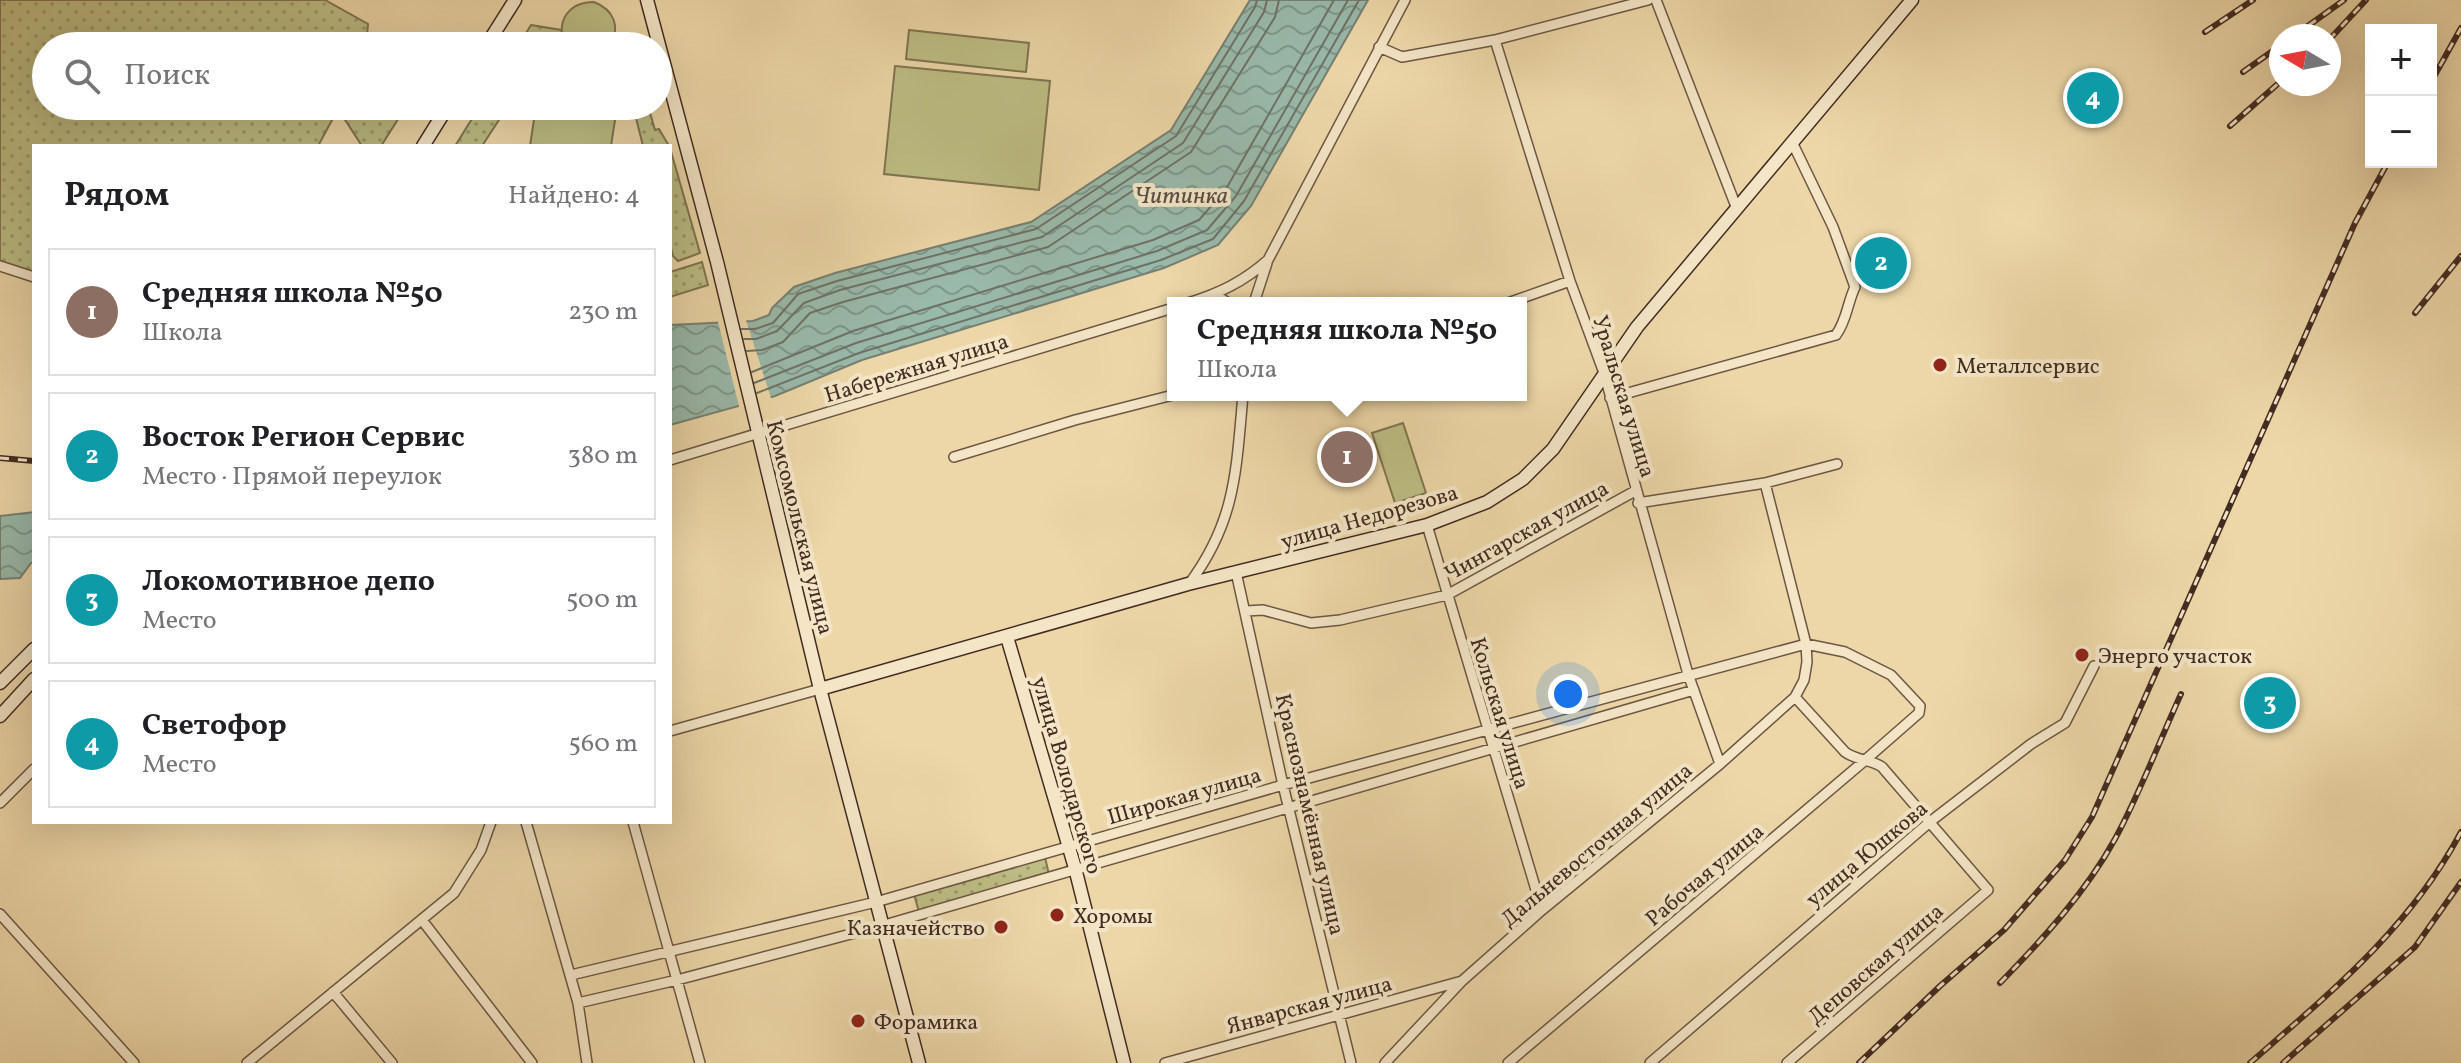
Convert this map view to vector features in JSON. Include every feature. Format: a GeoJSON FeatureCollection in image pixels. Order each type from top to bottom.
{"type":"FeatureCollection","features":[{"type":"Feature","properties":{"kind":"main road"},"geometry":{"type":"LineString","coordinates":[[495,32],[515,0]]}},
{"type":"Feature","properties":{"kind":"main road","name":"Комсомольская улица"},"geometry":{"type":"LineString","coordinates":[[647,0],[656,32]]}},
{"type":"Feature","properties":{"kind":"main road","name":"улица Недорезова"},"geometry":{"type":"LineString","coordinates":[[820,689],[1188,584],[1427,525],[1487,502],[1523,479],[1553,449],[1637,327],[1912,0]]}},
{"type":"Feature","properties":{"kind":"main road","name":"Комсомольская улица"},"geometry":{"type":"LineString","coordinates":[[672,94],[717,262],[820,689],[919,1063]]}},
{"type":"Feature","properties":{"kind":"main road"},"geometry":{"type":"LineString","coordinates":[[424,144],[439,120]]}},
{"type":"Feature","properties":{"kind":"main road","name":"улица Володарского"},"geometry":{"type":"LineString","coordinates":[[1007,637],[1075,868],[1124,1063]]}},
{"type":"Feature","properties":{"kind":"main road"},"geometry":{"type":"LineString","coordinates":[[0,683],[32,651]]}},
{"type":"Feature","properties":{"kind":"main road"},"geometry":{"type":"LineString","coordinates":[[0,716],[32,681]]}},
{"type":"Feature","properties":{"kind":"street"},"geometry":{"type":"LineString","coordinates":[[1256,297],[1268,260],[1405,0]]}},
{"type":"Feature","properties":{"kind":"street"},"geometry":{"type":"LineString","coordinates":[[1379,47],[1402,57],[1495,40],[1648,0]]}},
{"type":"Feature","properties":{"kind":"street"},"geometry":{"type":"LineString","coordinates":[[1656,0],[1737,209]]}},
{"type":"Feature","properties":{"kind":"street","name":"Уральская улица"},"geometry":{"type":"LineString","coordinates":[[1495,40],[1570,281],[1604,373],[1688,674],[1720,764]]}},
{"type":"Feature","properties":{"kind":"street"},"geometry":{"type":"LineString","coordinates":[[1610,398],[1836,335],[1846,322],[1847,303],[1855,287],[1833,227],[1793,144]]}},
{"type":"Feature","properties":{"kind":"street"},"geometry":{"type":"LineString","coordinates":[[1209,297],[1246,280],[1268,260]]}},
{"type":"Feature","properties":{"kind":"street"},"geometry":{"type":"LineString","coordinates":[[0,266],[32,276]]}},
{"type":"Feature","properties":{"kind":"street"},"geometry":{"type":"LineString","coordinates":[[1525,297],[1570,281]]}},
{"type":"Feature","properties":{"kind":"street","name":"Набережная улица"},"geometry":{"type":"LineString","coordinates":[[672,459],[1167,310]]}},
{"type":"Feature","properties":{"kind":"street"},"geometry":{"type":"LineString","coordinates":[[954,457],[1075,420],[1167,397]]}},
{"type":"Feature","properties":{"kind":"street"},"geometry":{"type":"LineString","coordinates":[[1188,584],[1206,560],[1227,516],[1242,401]]}},
{"type":"Feature","properties":{"kind":"street","name":"Чингарская улица"},"geometry":{"type":"LineString","coordinates":[[1638,503],[1765,483],[1837,464]]}},
{"type":"Feature","properties":{"kind":"street"},"geometry":{"type":"LineString","coordinates":[[1765,483],[1806,644],[1804,680],[1795,697],[1836,745],[1853,758],[1877,763],[1931,821]]}},
{"type":"Feature","properties":{"kind":"street","name":"Чингарская улица"},"geometry":{"type":"LineString","coordinates":[[1246,611],[1263,610],[1311,623],[1340,620],[1447,595],[1635,491]]}},
{"type":"Feature","properties":{"kind":"street","name":"Кольская улица"},"geometry":{"type":"LineString","coordinates":[[1427,525],[1542,910]]}},
{"type":"Feature","properties":{"kind":"street","name":"Краснознамённая улица"},"geometry":{"type":"LineString","coordinates":[[1236,572],[1283,785],[1351,1063]]}},
{"type":"Feature","properties":{"kind":"street","name":"Широкая улица"},"geometry":{"type":"LineString","coordinates":[[571,975],[876,902],[1283,785],[1806,644]]}},
{"type":"Feature","properties":{"kind":"street","name":"Рабочая улица"},"geometry":{"type":"LineString","coordinates":[[1508,1063],[1921,710],[1891,675],[1845,652],[1806,644]]}},
{"type":"Feature","properties":{"kind":"street","name":"улица Юшкова"},"geometry":{"type":"LineString","coordinates":[[1650,1063],[1931,821],[2031,744],[2065,723],[2094,666]]}},
{"type":"Feature","properties":{"kind":"street","name":"улица Недорезова"},"geometry":{"type":"LineString","coordinates":[[672,730],[820,689]]}},
{"type":"Feature","properties":{"kind":"street","name":"Широкая улица"},"geometry":{"type":"LineString","coordinates":[[578,1003],[881,926],[1694,690]]}},
{"type":"Feature","properties":{"kind":"street","name":"Дальневосточная улица"},"geometry":{"type":"LineString","coordinates":[[1385,1063],[1462,981],[1795,697]]}},
{"type":"Feature","properties":{"kind":"street"},"geometry":{"type":"LineString","coordinates":[[0,803],[32,771]]}},
{"type":"Feature","properties":{"kind":"street","name":"Деповская улица"},"geometry":{"type":"LineString","coordinates":[[1787,1063],[1988,890],[1931,821]]}},
{"type":"Feature","properties":{"kind":"street"},"geometry":{"type":"LineString","coordinates":[[247,1063],[454,893],[481,850],[490,824]]}},
{"type":"Feature","properties":{"kind":"street"},"geometry":{"type":"LineString","coordinates":[[527,824],[571,975],[587,1063]]}},
{"type":"Feature","properties":{"kind":"street"},"geometry":{"type":"LineString","coordinates":[[634,824],[700,1063]]}},
{"type":"Feature","properties":{"kind":"street"},"geometry":{"type":"LineString","coordinates":[[0,914],[134,1063]]}},
{"type":"Feature","properties":{"kind":"street"},"geometry":{"type":"LineString","coordinates":[[422,920],[532,1063]]}},
{"type":"Feature","properties":{"kind":"street","name":"Январская улица"},"geometry":{"type":"LineString","coordinates":[[1165,1063],[1462,981]]}},
{"type":"Feature","properties":{"kind":"street"},"geometry":{"type":"LineString","coordinates":[[333,992],[392,1063]]}},
{"type":"Feature","properties":{"kind":"green space"},"geometry":{"type":"Polygon","coordinates":[[[0,0],[325,0],[368,24],[367,32],[32,32],[32,120],[332,120],[319,144],[32,144],[32,272],[0,261],[0,0]]]}},
{"type":"Feature","properties":{"kind":"green space"},"geometry":{"type":"Polygon","coordinates":[[[594,2],[606,9],[613,19],[615,32],[562,32],[567,14],[585,3],[594,2]]]}},
{"type":"Feature","properties":{"kind":"green space"},"geometry":{"type":"Polygon","coordinates":[[[531,25],[562,32],[527,32],[531,25]]]}},
{"type":"Feature","properties":{"kind":"green space"},"geometry":{"type":"Polygon","coordinates":[[[909,30],[1029,43],[1026,72],[906,59],[909,30]]]}},
{"type":"Feature","properties":{"kind":"green space"},"geometry":{"type":"Polygon","coordinates":[[[895,66],[1050,81],[1039,190],[884,174],[895,66]]]}},
{"type":"Feature","properties":{"kind":"green space"},"geometry":{"type":"Polygon","coordinates":[[[345,120],[397,120],[382,144],[361,144],[345,120]]]}},
{"type":"Feature","properties":{"kind":"green space"},"geometry":{"type":"Polygon","coordinates":[[[471,120],[499,120],[483,144],[456,144],[471,120]]]}},
{"type":"Feature","properties":{"kind":"green space"},"geometry":{"type":"Polygon","coordinates":[[[534,120],[615,120],[611,144],[530,144],[534,120]]]}},
{"type":"Feature","properties":{"kind":"green space"},"geometry":{"type":"Polygon","coordinates":[[[636,120],[652,120],[655,130],[659,129],[668,144],[642,144],[636,120]]]}},
{"type":"Feature","properties":{"kind":"green space"},"geometry":{"type":"Polygon","coordinates":[[[672,155],[700,253],[678,261],[673,256],[672,155]]]}},
{"type":"Feature","properties":{"kind":"green space"},"geometry":{"type":"Polygon","coordinates":[[[702,262],[708,285],[672,296],[672,271],[702,262]]]}},
{"type":"Feature","properties":{"kind":"green space"},"geometry":{"type":"Polygon","coordinates":[[[1403,423],[1426,493],[1395,503],[1372,433],[1403,423]]]}},
{"type":"Feature","properties":{"kind":"green space"},"geometry":{"type":"Polygon","coordinates":[[[1045,857],[1049,875],[919,912],[914,894],[1045,857]]]}},
{"type":"Feature","properties":{"kind":"water","name":"Читинка"},"geometry":{"type":"Polygon","coordinates":[[[1250,0],[1368,0],[1251,206],[1218,245],[1164,268],[862,360],[775,396],[672,424],[672,325],[753,321],[769,315],[772,308],[794,287],[835,273],[1031,222],[1171,130],[1250,0]]]}},
{"type":"Feature","properties":{"kind":"water"},"geometry":{"type":"Polygon","coordinates":[[[32,512],[32,563],[20,578],[0,579],[0,516],[32,512]]]}},
{"type":"Feature","properties":{"kind":"pier"},"geometry":{"type":"Polygon","coordinates":[[[745,317],[772,401],[740,410],[717,318],[745,317]]]}},
{"type":"Feature","properties":{"kind":"railway"},"geometry":{"type":"LineString","coordinates":[[2205,32],[2253,0]]}},
{"type":"Feature","properties":{"kind":"railway"},"geometry":{"type":"LineString","coordinates":[[2311,24],[2344,0]]}},
{"type":"Feature","properties":{"kind":"railway"},"geometry":{"type":"LineString","coordinates":[[2341,27],[2366,0]]}},
{"type":"Feature","properties":{"kind":"railway"},"geometry":{"type":"LineString","coordinates":[[2437,71],[2461,28]]}},
{"type":"Feature","properties":{"kind":"railway"},"geometry":{"type":"LineString","coordinates":[[2243,72],[2269,54]]}},
{"type":"Feature","properties":{"kind":"railway"},"geometry":{"type":"LineString","coordinates":[[2230,126],[2269,92]]}},
{"type":"Feature","properties":{"kind":"railway"},"geometry":{"type":"LineString","coordinates":[[1859,1063],[2004,930],[2065,860],[2092,817],[2355,223],[2385,168]]}},
{"type":"Feature","properties":{"kind":"railway"},"geometry":{"type":"LineString","coordinates":[[2415,313],[2461,256]]}},
{"type":"Feature","properties":{"kind":"railway"},"geometry":{"type":"LineString","coordinates":[[0,458],[32,461]]}},
{"type":"Feature","properties":{"kind":"railway"},"geometry":{"type":"LineString","coordinates":[[2000,983],[2062,915],[2103,859],[2133,804],[2181,694]]}},
{"type":"Feature","properties":{"kind":"railway"},"geometry":{"type":"LineString","coordinates":[[2250,1063],[2338,984],[2393,929],[2441,867],[2461,832]]}},
{"type":"Feature","properties":{"kind":"railway"},"geometry":{"type":"LineString","coordinates":[[2283,1063],[2415,947],[2461,882]]}},
{"type":"Feature","properties":{"kind":"place","name":"Светофор"},"geometry":{"type":"Point","coordinates":[2093,98]}},
{"type":"Feature","properties":{"kind":"place","name":"Восток Регион Сервис"},"geometry":{"type":"Point","coordinates":[1881,263]}},
{"type":"Feature","properties":{"kind":"place","name":"Металлсервис"},"geometry":{"type":"Point","coordinates":[1940,365]}},
{"type":"Feature","properties":{"kind":"place","name":"Средняя школа №50"},"geometry":{"type":"Point","coordinates":[1347,457]}},
{"type":"Feature","properties":{"kind":"place","name":"Энерго участок"},"geometry":{"type":"Point","coordinates":[2082,655]}},
{"type":"Feature","properties":{"kind":"place","name":"Локомотивное депо"},"geometry":{"type":"Point","coordinates":[2270,703]}},
{"type":"Feature","properties":{"kind":"place","name":"Хоромы"},"geometry":{"type":"Point","coordinates":[1057,915]}},
{"type":"Feature","properties":{"kind":"place","name":"Казначейство"},"geometry":{"type":"Point","coordinates":[1001,927]}},
{"type":"Feature","properties":{"kind":"place","name":"Форамика"},"geometry":{"type":"Point","coordinates":[858,1021]}}]}
